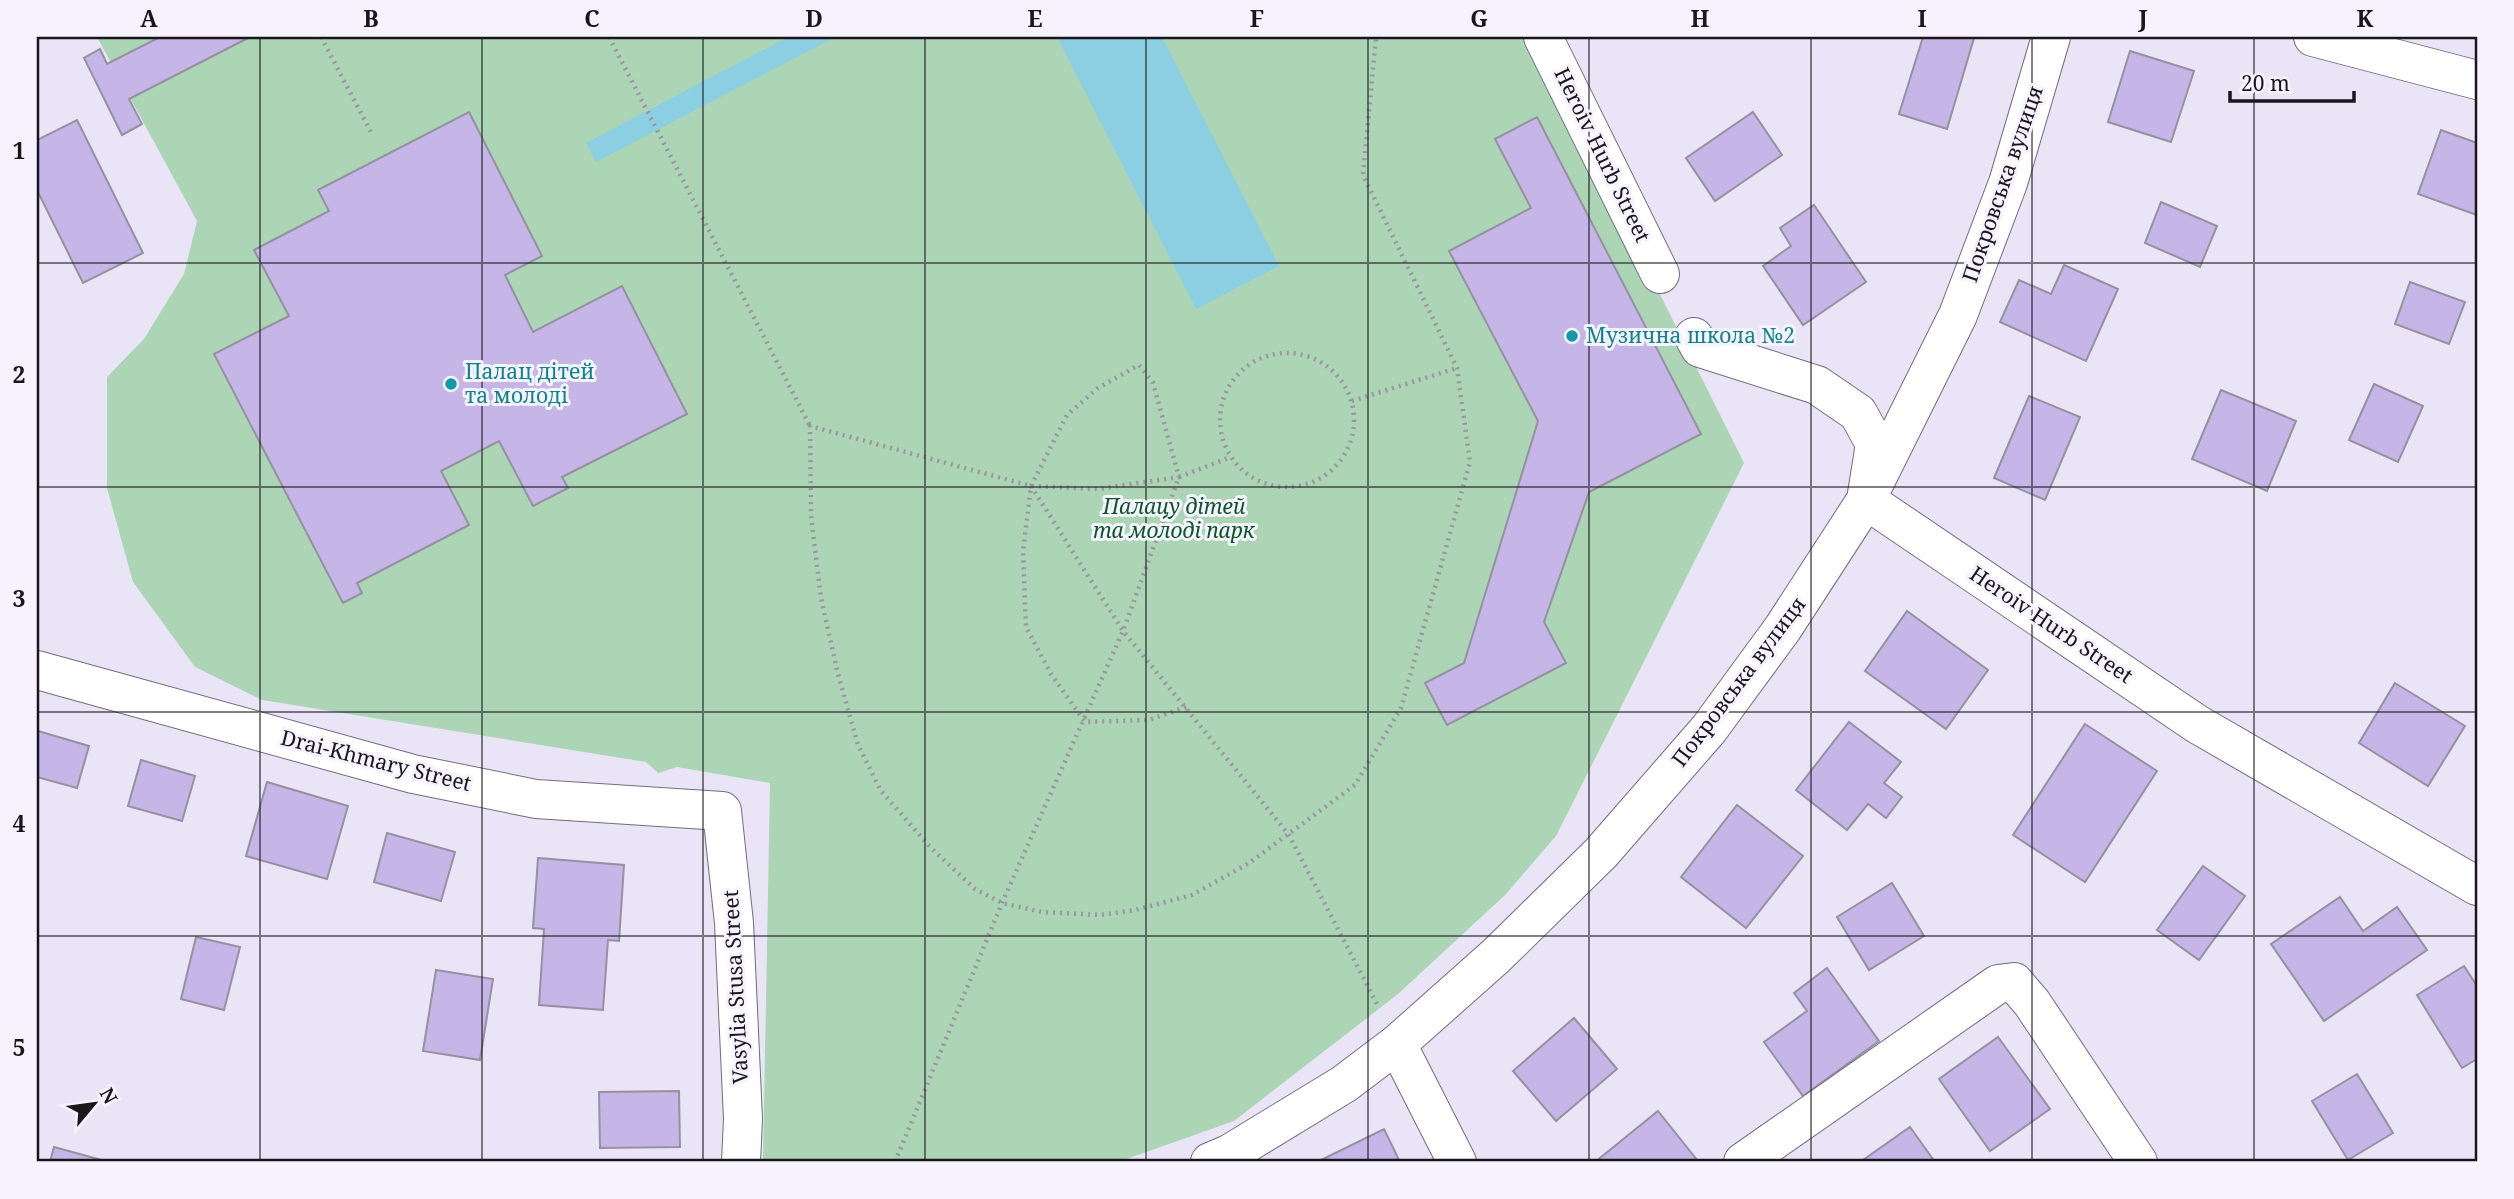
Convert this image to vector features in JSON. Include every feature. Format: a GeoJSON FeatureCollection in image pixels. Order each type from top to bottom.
{"type":"FeatureCollection","features":[{"type":"Feature","properties":{"kind":"street","name":"Heroiv Hurb Street"},"geometry":{"type":"LineString","coordinates":[[1542,37],[1660,274]]}},
{"type":"Feature","properties":{"kind":"street","name":"Покровська вулиця"},"geometry":{"type":"LineString","coordinates":[[1210,1162],[1345,1084],[1397,1044],[1496,956],[1601,853],[1709,729],[1783,628],[1866,500],[1958,315],[2008,183],[2051,37]]}},
{"type":"Feature","properties":{"kind":"street"},"geometry":{"type":"LineString","coordinates":[[2313,37],[2477,80]]}},
{"type":"Feature","properties":{"kind":"street"},"geometry":{"type":"LineString","coordinates":[[1694,337],[1700,348],[1817,385],[1858,413],[1875,444],[1866,500]]}},
{"type":"Feature","properties":{"kind":"street","name":"Heroiv Hurb Street"},"geometry":{"type":"LineString","coordinates":[[1866,500],[2197,724],[2477,887]]}},
{"type":"Feature","properties":{"kind":"street","name":"Drai-Khmary Street"},"geometry":{"type":"LineString","coordinates":[[37,670],[413,774],[536,799],[722,811]]}},
{"type":"Feature","properties":{"kind":"street","name":"Vasylia Stusa Street"},"geometry":{"type":"LineString","coordinates":[[722,811],[733,923],[743,1119],[741,1162]]}},
{"type":"Feature","properties":{"kind":"street"},"geometry":{"type":"LineString","coordinates":[[1743,1162],[1998,984],[2014,982],[2032,1003],[2138,1162]]}},
{"type":"Feature","properties":{"kind":"street"},"geometry":{"type":"LineString","coordinates":[[1397,1044],[1457,1162]]}},
{"type":"Feature","properties":{"kind":"path"},"geometry":{"type":"LineString","coordinates":[[321,37],[373,136]]}},
{"type":"Feature","properties":{"kind":"path"},"geometry":{"type":"LineString","coordinates":[[609,37],[810,426],[810,516],[821,598],[858,745],[881,791],[931,848],[975,889],[1002,903],[1042,912],[1100,915],[1135,910],[1192,895],[1249,863],[1355,785],[1401,708],[1470,462],[1457,368],[1363,175],[1376,37]]}},
{"type":"Feature","properties":{"kind":"path"},"geometry":{"type":"LineString","coordinates":[[1286,352],[1308,356],[1327,366],[1342,382],[1352,401],[1355,424],[1350,446],[1338,466],[1320,480],[1299,487],[1276,487],[1255,480],[1236,466],[1224,447],[1220,425],[1222,403],[1230,383],[1245,367],[1264,356],[1286,352]]}},
{"type":"Feature","properties":{"kind":"path"},"geometry":{"type":"LineString","coordinates":[[895,1162],[1002,903],[1085,722],[1123,631],[1179,477],[1153,383],[1139,365],[1098,388],[1067,415],[1031,486],[1023,551],[1027,627],[1051,674],[1085,722]]}},
{"type":"Feature","properties":{"kind":"path"},"geometry":{"type":"LineString","coordinates":[[1352,401],[1457,368]]}},
{"type":"Feature","properties":{"kind":"path"},"geometry":{"type":"LineString","coordinates":[[810,426],[1031,486],[1098,489],[1179,477],[1231,457]]}},
{"type":"Feature","properties":{"kind":"path"},"geometry":{"type":"LineString","coordinates":[[1031,486],[1123,631],[1289,835],[1397,1044]]}},
{"type":"Feature","properties":{"kind":"path"},"geometry":{"type":"LineString","coordinates":[[1085,722],[1149,719],[1186,707]]}},
{"type":"Feature","properties":{"kind":"green space","name":"Палацу дітей та молоді парк"},"geometry":{"type":"Polygon","coordinates":[[[97,37],[1532,37],[1744,463],[1556,836],[1505,895],[1398,994],[1234,1121],[1118,1162],[763,1162],[770,783],[677,767],[658,773],[646,762],[262,700],[195,667],[133,582],[107,488],[107,377],[144,339],[184,274],[197,221],[97,37]]]}},
{"type":"Feature","properties":{"kind":"water"},"geometry":{"type":"Polygon","coordinates":[[[788,37],[835,37],[596,162],[586,143],[788,37]]]}},
{"type":"Feature","properties":{"kind":"water"},"geometry":{"type":"Polygon","coordinates":[[[1057,37],[1162,37],[1279,266],[1196,309],[1057,37]]]}},
{"type":"Feature","properties":{"kind":"building"},"geometry":{"type":"Polygon","coordinates":[[[160,37],[250,37],[129,99],[142,124],[122,135],[84,58],[100,49],[107,64],[160,37]]]}},
{"type":"Feature","properties":{"kind":"building"},"geometry":{"type":"Polygon","coordinates":[[[1923,37],[1974,38],[1947,129],[1899,114],[1923,37]]]}},
{"type":"Feature","properties":{"kind":"building"},"geometry":{"type":"Polygon","coordinates":[[[2130,51],[2194,71],[2171,142],[2108,122],[2130,51]]]}},
{"type":"Feature","properties":{"kind":"building","name":"Палац дітей та молоді"},"geometry":{"type":"Polygon","coordinates":[[[469,112],[542,256],[505,275],[533,332],[622,286],[687,414],[562,477],[568,488],[533,506],[499,441],[441,471],[469,525],[357,583],[362,593],[343,603],[214,354],[289,316],[254,250],[329,211],[318,190],[469,112]]]}},
{"type":"Feature","properties":{"kind":"building"},"geometry":{"type":"Polygon","coordinates":[[[1753,112],[1782,155],[1715,201],[1686,158],[1753,112]]]}},
{"type":"Feature","properties":{"kind":"building","name":"Музична школа №2"},"geometry":{"type":"Polygon","coordinates":[[[1537,117],[1701,434],[1589,492],[1544,622],[1566,663],[1447,725],[1425,683],[1464,663],[1538,421],[1449,251],[1531,208],[1495,139],[1537,117]]]}},
{"type":"Feature","properties":{"kind":"building"},"geometry":{"type":"Polygon","coordinates":[[[77,120],[143,253],[83,283],[37,190],[37,140],[77,120]]]}},
{"type":"Feature","properties":{"kind":"building"},"geometry":{"type":"Polygon","coordinates":[[[2441,130],[2477,143],[2477,215],[2418,194],[2441,130]]]}},
{"type":"Feature","properties":{"kind":"building"},"geometry":{"type":"Polygon","coordinates":[[[2161,202],[2217,226],[2200,267],[2145,243],[2161,202]]]}},
{"type":"Feature","properties":{"kind":"building"},"geometry":{"type":"Polygon","coordinates":[[[1814,205],[1866,282],[1803,325],[1763,266],[1791,246],[1780,228],[1814,205]]]}},
{"type":"Feature","properties":{"kind":"building"},"geometry":{"type":"Polygon","coordinates":[[[2064,265],[2118,289],[2086,361],[2000,322],[2019,280],[2051,294],[2064,265]]]}},
{"type":"Feature","properties":{"kind":"building"},"geometry":{"type":"Polygon","coordinates":[[[2410,282],[2465,302],[2449,344],[2395,324],[2410,282]]]}},
{"type":"Feature","properties":{"kind":"building"},"geometry":{"type":"Polygon","coordinates":[[[2374,384],[2423,406],[2398,462],[2349,440],[2374,384]]]}},
{"type":"Feature","properties":{"kind":"building"},"geometry":{"type":"Polygon","coordinates":[[[2221,390],[2296,421],[2267,491],[2192,459],[2221,390]]]}},
{"type":"Feature","properties":{"kind":"building"},"geometry":{"type":"Polygon","coordinates":[[[2029,396],[2080,417],[2045,500],[1994,478],[2029,396]]]}},
{"type":"Feature","properties":{"kind":"building"},"geometry":{"type":"Polygon","coordinates":[[[1907,611],[1988,670],[1946,729],[1865,671],[1907,611]]]}},
{"type":"Feature","properties":{"kind":"building"},"geometry":{"type":"Polygon","coordinates":[[[2395,683],[2465,726],[2428,786],[2359,743],[2395,683]]]}},
{"type":"Feature","properties":{"kind":"building"},"geometry":{"type":"Polygon","coordinates":[[[1849,722],[1901,762],[1884,783],[1902,797],[1886,818],[1868,804],[1847,830],[1796,790],[1849,722]]]}},
{"type":"Feature","properties":{"kind":"building"},"geometry":{"type":"Polygon","coordinates":[[[2085,724],[2157,771],[2085,882],[2013,835],[2085,724]]]}},
{"type":"Feature","properties":{"kind":"building"},"geometry":{"type":"Polygon","coordinates":[[[38,731],[89,746],[77,788],[37,777],[38,731]]]}},
{"type":"Feature","properties":{"kind":"building"},"geometry":{"type":"Polygon","coordinates":[[[141,760],[195,776],[182,821],[128,806],[141,760]]]}},
{"type":"Feature","properties":{"kind":"building"},"geometry":{"type":"Polygon","coordinates":[[[267,782],[348,806],[327,879],[246,856],[267,782]]]}},
{"type":"Feature","properties":{"kind":"building"},"geometry":{"type":"Polygon","coordinates":[[[1737,805],[1803,856],[1746,928],[1681,877],[1737,805]]]}},
{"type":"Feature","properties":{"kind":"building"},"geometry":{"type":"Polygon","coordinates":[[[387,833],[455,852],[441,901],[374,882],[387,833]]]}},
{"type":"Feature","properties":{"kind":"building"},"geometry":{"type":"Polygon","coordinates":[[[538,858],[624,865],[619,941],[608,940],[603,1010],[539,1005],[544,929],[533,928],[538,858]]]}},
{"type":"Feature","properties":{"kind":"building"},"geometry":{"type":"Polygon","coordinates":[[[2203,866],[2245,896],[2199,960],[2157,930],[2203,866]]]}},
{"type":"Feature","properties":{"kind":"building"},"geometry":{"type":"Polygon","coordinates":[[[1892,883],[1924,936],[1869,970],[1837,917],[1892,883]]]}},
{"type":"Feature","properties":{"kind":"building"},"geometry":{"type":"Polygon","coordinates":[[[2340,897],[2363,931],[2397,907],[2427,950],[2324,1021],[2271,944],[2340,897]]]}},
{"type":"Feature","properties":{"kind":"building"},"geometry":{"type":"Polygon","coordinates":[[[196,937],[240,947],[224,1010],[181,999],[196,937]]]}},
{"type":"Feature","properties":{"kind":"building"},"geometry":{"type":"Polygon","coordinates":[[[2464,966],[2477,986],[2477,1059],[2462,1068],[2417,995],[2464,966]]]}},
{"type":"Feature","properties":{"kind":"building"},"geometry":{"type":"Polygon","coordinates":[[[1827,968],[1879,1041],[1803,1096],[1764,1042],[1807,1011],[1794,993],[1827,968]]]}},
{"type":"Feature","properties":{"kind":"building"},"geometry":{"type":"Polygon","coordinates":[[[436,970],[493,979],[480,1060],[423,1051],[436,970]]]}},
{"type":"Feature","properties":{"kind":"building"},"geometry":{"type":"Polygon","coordinates":[[[1574,1018],[1617,1069],[1556,1121],[1513,1071],[1574,1018]]]}},
{"type":"Feature","properties":{"kind":"building"},"geometry":{"type":"Polygon","coordinates":[[[1998,1037],[2050,1109],[1990,1151],[1939,1079],[1998,1037]]]}},
{"type":"Feature","properties":{"kind":"building"},"geometry":{"type":"Polygon","coordinates":[[[2357,1074],[2393,1133],[2348,1160],[2312,1101],[2357,1074]]]}},
{"type":"Feature","properties":{"kind":"building"},"geometry":{"type":"Polygon","coordinates":[[[679,1091],[680,1147],[600,1148],[599,1092],[679,1091]]]}},
{"type":"Feature","properties":{"kind":"building"},"geometry":{"type":"Polygon","coordinates":[[[1658,1111],[1697,1160],[1695,1162],[1595,1162],[1658,1111]]]}},
{"type":"Feature","properties":{"kind":"building"},"geometry":{"type":"Polygon","coordinates":[[[1910,1127],[1935,1162],[1864,1162],[1863,1160],[1910,1127]]]}},
{"type":"Feature","properties":{"kind":"building"},"geometry":{"type":"Polygon","coordinates":[[[1384,1129],[1400,1162],[1317,1162],[1384,1129]]]}},
{"type":"Feature","properties":{"kind":"building"},"geometry":{"type":"Polygon","coordinates":[[[54,1147],[109,1162],[50,1162],[54,1147]]]}},
{"type":"Feature","properties":{"kind":"place","name":"Музична школа №2"},"geometry":{"type":"Point","coordinates":[1572,336]}},
{"type":"Feature","properties":{"kind":"place","name":"Палац дітей та молоді"},"geometry":{"type":"Point","coordinates":[451,384]}}]}
